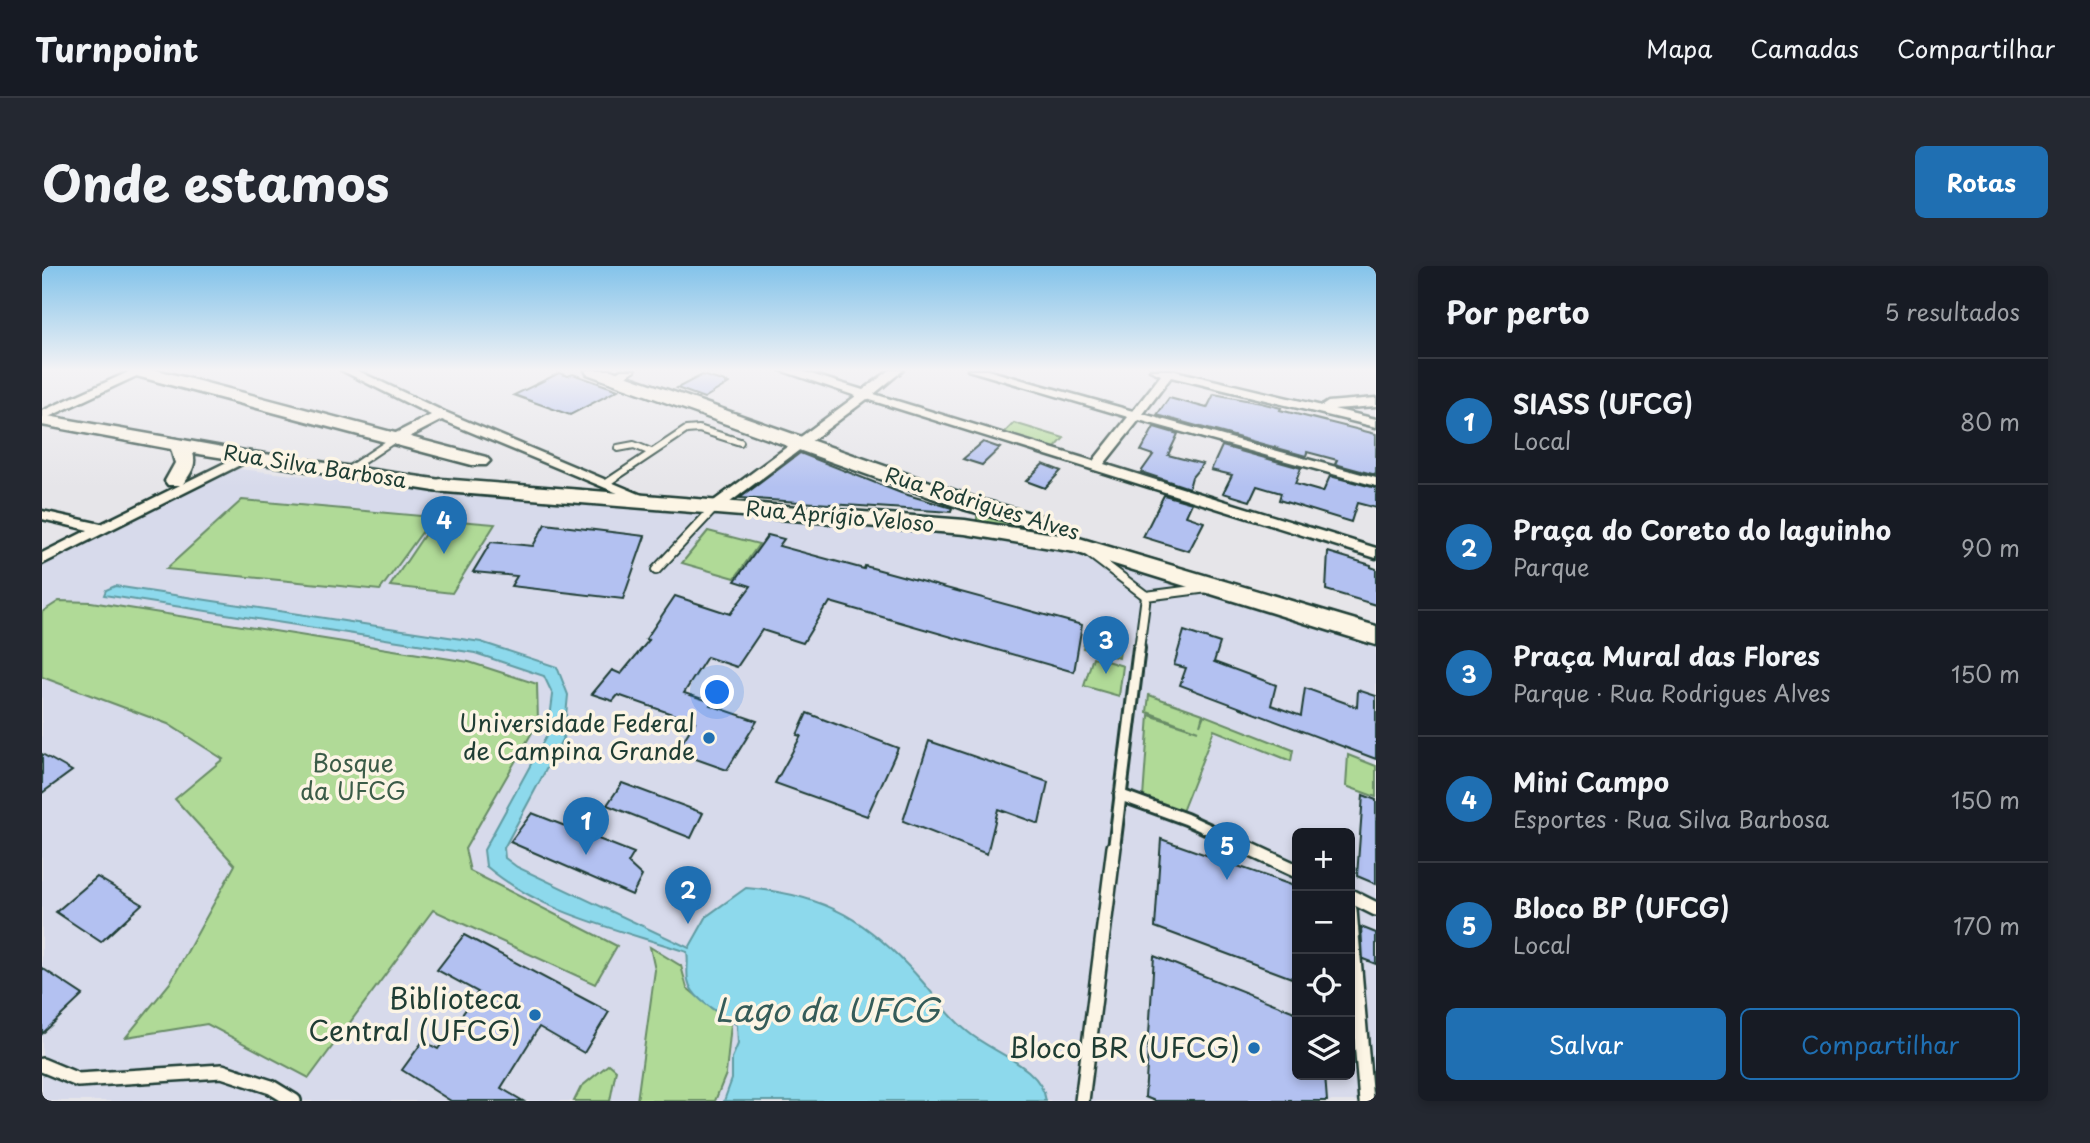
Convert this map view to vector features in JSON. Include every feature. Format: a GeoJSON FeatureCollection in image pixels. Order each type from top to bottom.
{"type":"FeatureCollection","features":[{"type":"Feature","properties":{"kind":"main road"},"geometry":{"type":"LineString","coordinates":[[278,409],[479,461]]}},
{"type":"Feature","properties":{"kind":"main road","name":"Rua Rodrigues Alves"},"geometry":{"type":"LineString","coordinates":[[710,409],[968,516],[1219,586],[1376,636]]}},
{"type":"Feature","properties":{"kind":"main road","name":"Rua Silva Barbosa"},"geometry":{"type":"LineString","coordinates":[[42,418],[220,453],[441,486],[716,506]]}},
{"type":"Feature","properties":{"kind":"main road"},"geometry":{"type":"LineString","coordinates":[[175,481],[186,461],[184,452],[178,445]]}},
{"type":"Feature","properties":{"kind":"main road"},"geometry":{"type":"LineString","coordinates":[[441,486],[479,461]]}},
{"type":"Feature","properties":{"kind":"main road","name":"Rua Aprígio Veloso"},"geometry":{"type":"LineString","coordinates":[[716,506],[968,516]]}},
{"type":"Feature","properties":{"kind":"main road","name":"Rua Rodrigues Alves"},"geometry":{"type":"LineString","coordinates":[[968,516],[1376,622]]}},
{"type":"Feature","properties":{"kind":"street"},"geometry":{"type":"LineString","coordinates":[[42,418],[60,409]]}},
{"type":"Feature","properties":{"kind":"street"},"geometry":{"type":"LineString","coordinates":[[428,409],[649,501]]}},
{"type":"Feature","properties":{"kind":"street"},"geometry":{"type":"LineString","coordinates":[[716,506],[846,409]]}},
{"type":"Feature","properties":{"kind":"street"},"geometry":{"type":"LineString","coordinates":[[907,409],[1376,553]]}},
{"type":"Feature","properties":{"kind":"street"},"geometry":{"type":"LineString","coordinates":[[1113,409],[1376,482]]}},
{"type":"Feature","properties":{"kind":"street"},"geometry":{"type":"LineString","coordinates":[[1096,466],[1142,409]]}},
{"type":"Feature","properties":{"kind":"street"},"geometry":{"type":"LineString","coordinates":[[1317,409],[1376,423]]}},
{"type":"Feature","properties":{"kind":"street"},"geometry":{"type":"LineString","coordinates":[[393,440],[441,415]]}},
{"type":"Feature","properties":{"kind":"street"},"geometry":{"type":"LineString","coordinates":[[479,461],[502,441]]}},
{"type":"Feature","properties":{"kind":"street"},"geometry":{"type":"LineString","coordinates":[[42,515],[100,528],[220,453]]}},
{"type":"Feature","properties":{"kind":"street"},"geometry":{"type":"LineString","coordinates":[[42,559],[245,457]]}},
{"type":"Feature","properties":{"kind":"lane"},"geometry":{"type":"LineString","coordinates":[[605,484],[686,430],[699,429],[740,442]]}},
{"type":"Feature","properties":{"kind":"lane"},"geometry":{"type":"LineString","coordinates":[[345,472],[393,440]]}},
{"type":"Feature","properties":{"kind":"lane"},"geometry":{"type":"LineString","coordinates":[[618,448],[634,446],[651,452]]}},
{"type":"Feature","properties":{"kind":"lane"},"geometry":{"type":"LineString","coordinates":[[656,570],[716,506]]}},
{"type":"Feature","properties":{"kind":"lane"},"geometry":{"type":"LineString","coordinates":[[1079,545],[1146,597],[1219,586]]}},
{"type":"Feature","properties":{"kind":"lane"},"geometry":{"type":"LineString","coordinates":[[1082,1101],[1146,597]]}},
{"type":"Feature","properties":{"kind":"lane"},"geometry":{"type":"LineString","coordinates":[[1120,794],[1186,819],[1292,869]]}},
{"type":"Feature","properties":{"kind":"lane"},"geometry":{"type":"LineString","coordinates":[[1355,898],[1376,909]]}},
{"type":"Feature","properties":{"kind":"lane"},"geometry":{"type":"LineString","coordinates":[[1354,954],[1366,1101]]}},
{"type":"Feature","properties":{"kind":"lane"},"geometry":{"type":"LineString","coordinates":[[42,1065],[78,1080],[222,1071],[271,1087],[293,1101]]}},
{"type":"Feature","properties":{"kind":"shaded area","name":"Universidade Federal de Campina Grande"},"geometry":{"type":"Polygon","coordinates":[[[240,469],[528,500],[919,529],[1020,542],[1079,551],[1376,642],[1376,1101],[42,1101],[42,566],[225,471],[240,469]]]}},
{"type":"Feature","properties":{"kind":"green space"},"geometry":{"type":"Polygon","coordinates":[[[1014,423],[1064,438],[1054,449],[1003,434],[1014,423]]]}},
{"type":"Feature","properties":{"kind":"green space"},"geometry":{"type":"Polygon","coordinates":[[[242,500],[433,517],[380,590],[166,569],[242,500]]]}},
{"type":"Feature","properties":{"kind":"green space"},"geometry":{"type":"Polygon","coordinates":[[[977,509],[1376,625],[1376,634],[1254,595],[977,527],[977,509]]]}},
{"type":"Feature","properties":{"kind":"green space"},"geometry":{"type":"Polygon","coordinates":[[[435,519],[495,524],[452,593],[390,586],[435,519]]]}},
{"type":"Feature","properties":{"kind":"green space"},"geometry":{"type":"Polygon","coordinates":[[[708,531],[759,544],[735,578],[682,563],[708,531]]]}},
{"type":"Feature","properties":{"kind":"green space","name":"Bosque da UFCG"},"geometry":{"type":"Polygon","coordinates":[[[59,601],[91,602],[469,662],[537,684],[538,722],[465,849],[470,871],[617,946],[595,984],[433,910],[309,1078],[207,1024],[126,1037],[170,983],[235,865],[175,799],[223,759],[168,724],[42,677],[42,612],[59,601]]]}},
{"type":"Feature","properties":{"kind":"green space"},"geometry":{"type":"Polygon","coordinates":[[[1088,626],[1122,635],[1119,658],[1083,648],[1088,626]]]}},
{"type":"Feature","properties":{"kind":"green space"},"geometry":{"type":"Polygon","coordinates":[[[1093,657],[1123,666],[1119,696],[1084,686],[1093,657]]]}},
{"type":"Feature","properties":{"kind":"green space"},"geometry":{"type":"Polygon","coordinates":[[[1149,695],[1203,714],[1200,725],[1204,715],[1293,750],[1291,761],[1214,730],[1181,814],[1143,798],[1149,715],[1198,731],[1147,712],[1149,695]]]}},
{"type":"Feature","properties":{"kind":"green space"},"geometry":{"type":"Polygon","coordinates":[[[1348,755],[1376,766],[1376,797],[1346,786],[1348,755]]]}},
{"type":"Feature","properties":{"kind":"green space"},"geometry":{"type":"Polygon","coordinates":[[[650,947],[681,966],[687,988],[731,1024],[726,1074],[715,1101],[637,1101],[655,970],[650,947]]]}},
{"type":"Feature","properties":{"kind":"green space"},"geometry":{"type":"Polygon","coordinates":[[[609,1064],[616,1070],[610,1101],[574,1101],[581,1087],[609,1064]]]}},
{"type":"Feature","properties":{"kind":"water","name":"Lago da UFCG"},"geometry":{"type":"Polygon","coordinates":[[[115,586],[481,642],[557,667],[568,695],[564,736],[504,848],[505,858],[517,867],[689,948],[707,916],[746,888],[774,891],[823,904],[844,914],[883,942],[902,959],[961,1026],[1035,1078],[1046,1101],[724,1101],[732,1079],[732,1058],[738,1044],[737,1025],[695,994],[688,980],[687,952],[556,908],[508,883],[486,866],[484,850],[548,733],[553,695],[544,676],[475,653],[104,595],[106,590],[115,586]]]}},
{"type":"Feature","properties":{"kind":"building"},"geometry":{"type":"Polygon","coordinates":[[[553,409],[582,409],[570,415],[553,409]]]}},
{"type":"Feature","properties":{"kind":"building"},"geometry":{"type":"Polygon","coordinates":[[[1161,409],[1281,409],[1376,434],[1376,475],[1335,464],[1337,460],[1307,452],[1306,456],[1157,415],[1161,409]]]}},
{"type":"Feature","properties":{"kind":"building"},"geometry":{"type":"Polygon","coordinates":[[[1154,427],[1178,434],[1168,455],[1203,464],[1192,477],[1189,488],[1141,472],[1153,455],[1141,451],[1154,427]]]}},
{"type":"Feature","properties":{"kind":"building"},"geometry":{"type":"Polygon","coordinates":[[[983,442],[1000,448],[982,465],[963,459],[983,442]]]}},
{"type":"Feature","properties":{"kind":"building"},"geometry":{"type":"Polygon","coordinates":[[[1222,446],[1301,468],[1295,484],[1323,492],[1330,476],[1376,488],[1376,508],[1357,503],[1351,522],[1279,500],[1281,493],[1257,486],[1250,501],[1223,493],[1232,475],[1211,470],[1222,446]]]}},
{"type":"Feature","properties":{"kind":"building"},"geometry":{"type":"Polygon","coordinates":[[[800,453],[901,493],[952,508],[951,512],[740,498],[800,453]]]}},
{"type":"Feature","properties":{"kind":"building"},"geometry":{"type":"Polygon","coordinates":[[[1043,464],[1061,471],[1045,488],[1026,481],[1043,464]]]}},
{"type":"Feature","properties":{"kind":"building"},"geometry":{"type":"Polygon","coordinates":[[[1164,495],[1192,503],[1186,516],[1204,522],[1189,551],[1143,537],[1164,495]]]}},
{"type":"Feature","properties":{"kind":"building"},"geometry":{"type":"Polygon","coordinates":[[[545,524],[645,536],[623,599],[511,586],[517,576],[473,572],[491,542],[533,546],[545,524]]]}},
{"type":"Feature","properties":{"kind":"building"},"geometry":{"type":"Polygon","coordinates":[[[768,535],[784,539],[779,546],[864,569],[865,566],[1082,625],[1074,672],[830,602],[803,643],[762,630],[737,667],[707,657],[684,693],[757,721],[727,770],[676,752],[695,722],[618,695],[613,701],[592,694],[612,670],[621,674],[649,640],[646,639],[675,596],[730,614],[751,586],[735,581],[768,535]]]}},
{"type":"Feature","properties":{"kind":"building"},"geometry":{"type":"Polygon","coordinates":[[[1328,552],[1371,565],[1376,569],[1376,605],[1326,590],[1328,552]]]}},
{"type":"Feature","properties":{"kind":"building"},"geometry":{"type":"Polygon","coordinates":[[[1184,631],[1220,643],[1214,662],[1276,685],[1271,705],[1301,716],[1305,688],[1357,707],[1358,690],[1376,696],[1376,759],[1180,685],[1186,668],[1174,665],[1184,631]]]}},
{"type":"Feature","properties":{"kind":"building"},"geometry":{"type":"Polygon","coordinates":[[[807,713],[898,748],[867,816],[775,783],[801,736],[797,735],[807,713]]]}},
{"type":"Feature","properties":{"kind":"building"},"geometry":{"type":"Polygon","coordinates":[[[929,741],[1048,782],[1039,824],[998,809],[987,854],[903,821],[929,741]]]}},
{"type":"Feature","properties":{"kind":"building"},"geometry":{"type":"Polygon","coordinates":[[[42,754],[72,771],[42,793],[42,754]]]}},
{"type":"Feature","properties":{"kind":"building"},"geometry":{"type":"Polygon","coordinates":[[[622,783],[703,813],[691,838],[607,805],[622,783]]]}},
{"type":"Feature","properties":{"kind":"building"},"geometry":{"type":"Polygon","coordinates":[[[1363,795],[1376,800],[1376,884],[1357,876],[1363,795]]]}},
{"type":"Feature","properties":{"kind":"building"},"geometry":{"type":"Polygon","coordinates":[[[532,813],[634,853],[628,863],[642,876],[632,895],[510,842],[532,813]]]}},
{"type":"Feature","properties":{"kind":"building"},"geometry":{"type":"Polygon","coordinates":[[[1161,839],[1292,885],[1292,978],[1155,927],[1161,839]]]}},
{"type":"Feature","properties":{"kind":"building"},"geometry":{"type":"Polygon","coordinates":[[[97,877],[142,904],[101,942],[56,912],[97,877]]]}},
{"type":"Feature","properties":{"kind":"building"},"geometry":{"type":"Polygon","coordinates":[[[1361,927],[1376,933],[1376,964],[1363,959],[1361,927]]]}},
{"type":"Feature","properties":{"kind":"building","name":"Biblioteca Central (UFCG)"},"geometry":{"type":"Polygon","coordinates":[[[464,935],[609,1012],[584,1053],[539,1027],[501,1088],[523,1101],[451,1101],[402,1070],[423,1041],[438,1049],[478,992],[437,970],[464,935]]]}},
{"type":"Feature","properties":{"kind":"building"},"geometry":{"type":"Polygon","coordinates":[[[1154,956],[1292,1011],[1292,1080],[1325,1080],[1327,1101],[1155,1101],[1145,1097],[1154,956]]]}},
{"type":"Feature","properties":{"kind":"building"},"geometry":{"type":"Polygon","coordinates":[[[42,968],[83,995],[42,1034],[42,968]]]}},
{"type":"Feature","properties":{"kind":"place","name":"Mini Campo"},"geometry":{"type":"Point","coordinates":[444,554]}},
{"type":"Feature","properties":{"kind":"place","name":"Praça Mural das Flores"},"geometry":{"type":"Point","coordinates":[1106,674]}},
{"type":"Feature","properties":{"kind":"place","name":"Universidade Federal de Campina Grande"},"geometry":{"type":"Point","coordinates":[709,738]}},
{"type":"Feature","properties":{"kind":"place","name":"SIASS (UFCG)"},"geometry":{"type":"Point","coordinates":[586,855]}},
{"type":"Feature","properties":{"kind":"place","name":"Bloco BP (UFCG)"},"geometry":{"type":"Point","coordinates":[1227,880]}},
{"type":"Feature","properties":{"kind":"place","name":"Praça do Coreto do laguinho"},"geometry":{"type":"Point","coordinates":[688,924]}},
{"type":"Feature","properties":{"kind":"place","name":"Biblioteca Central (UFCG)"},"geometry":{"type":"Point","coordinates":[535,1015]}},
{"type":"Feature","properties":{"kind":"place","name":"Bloco BR (UFCG)"},"geometry":{"type":"Point","coordinates":[1254,1048]}}]}
